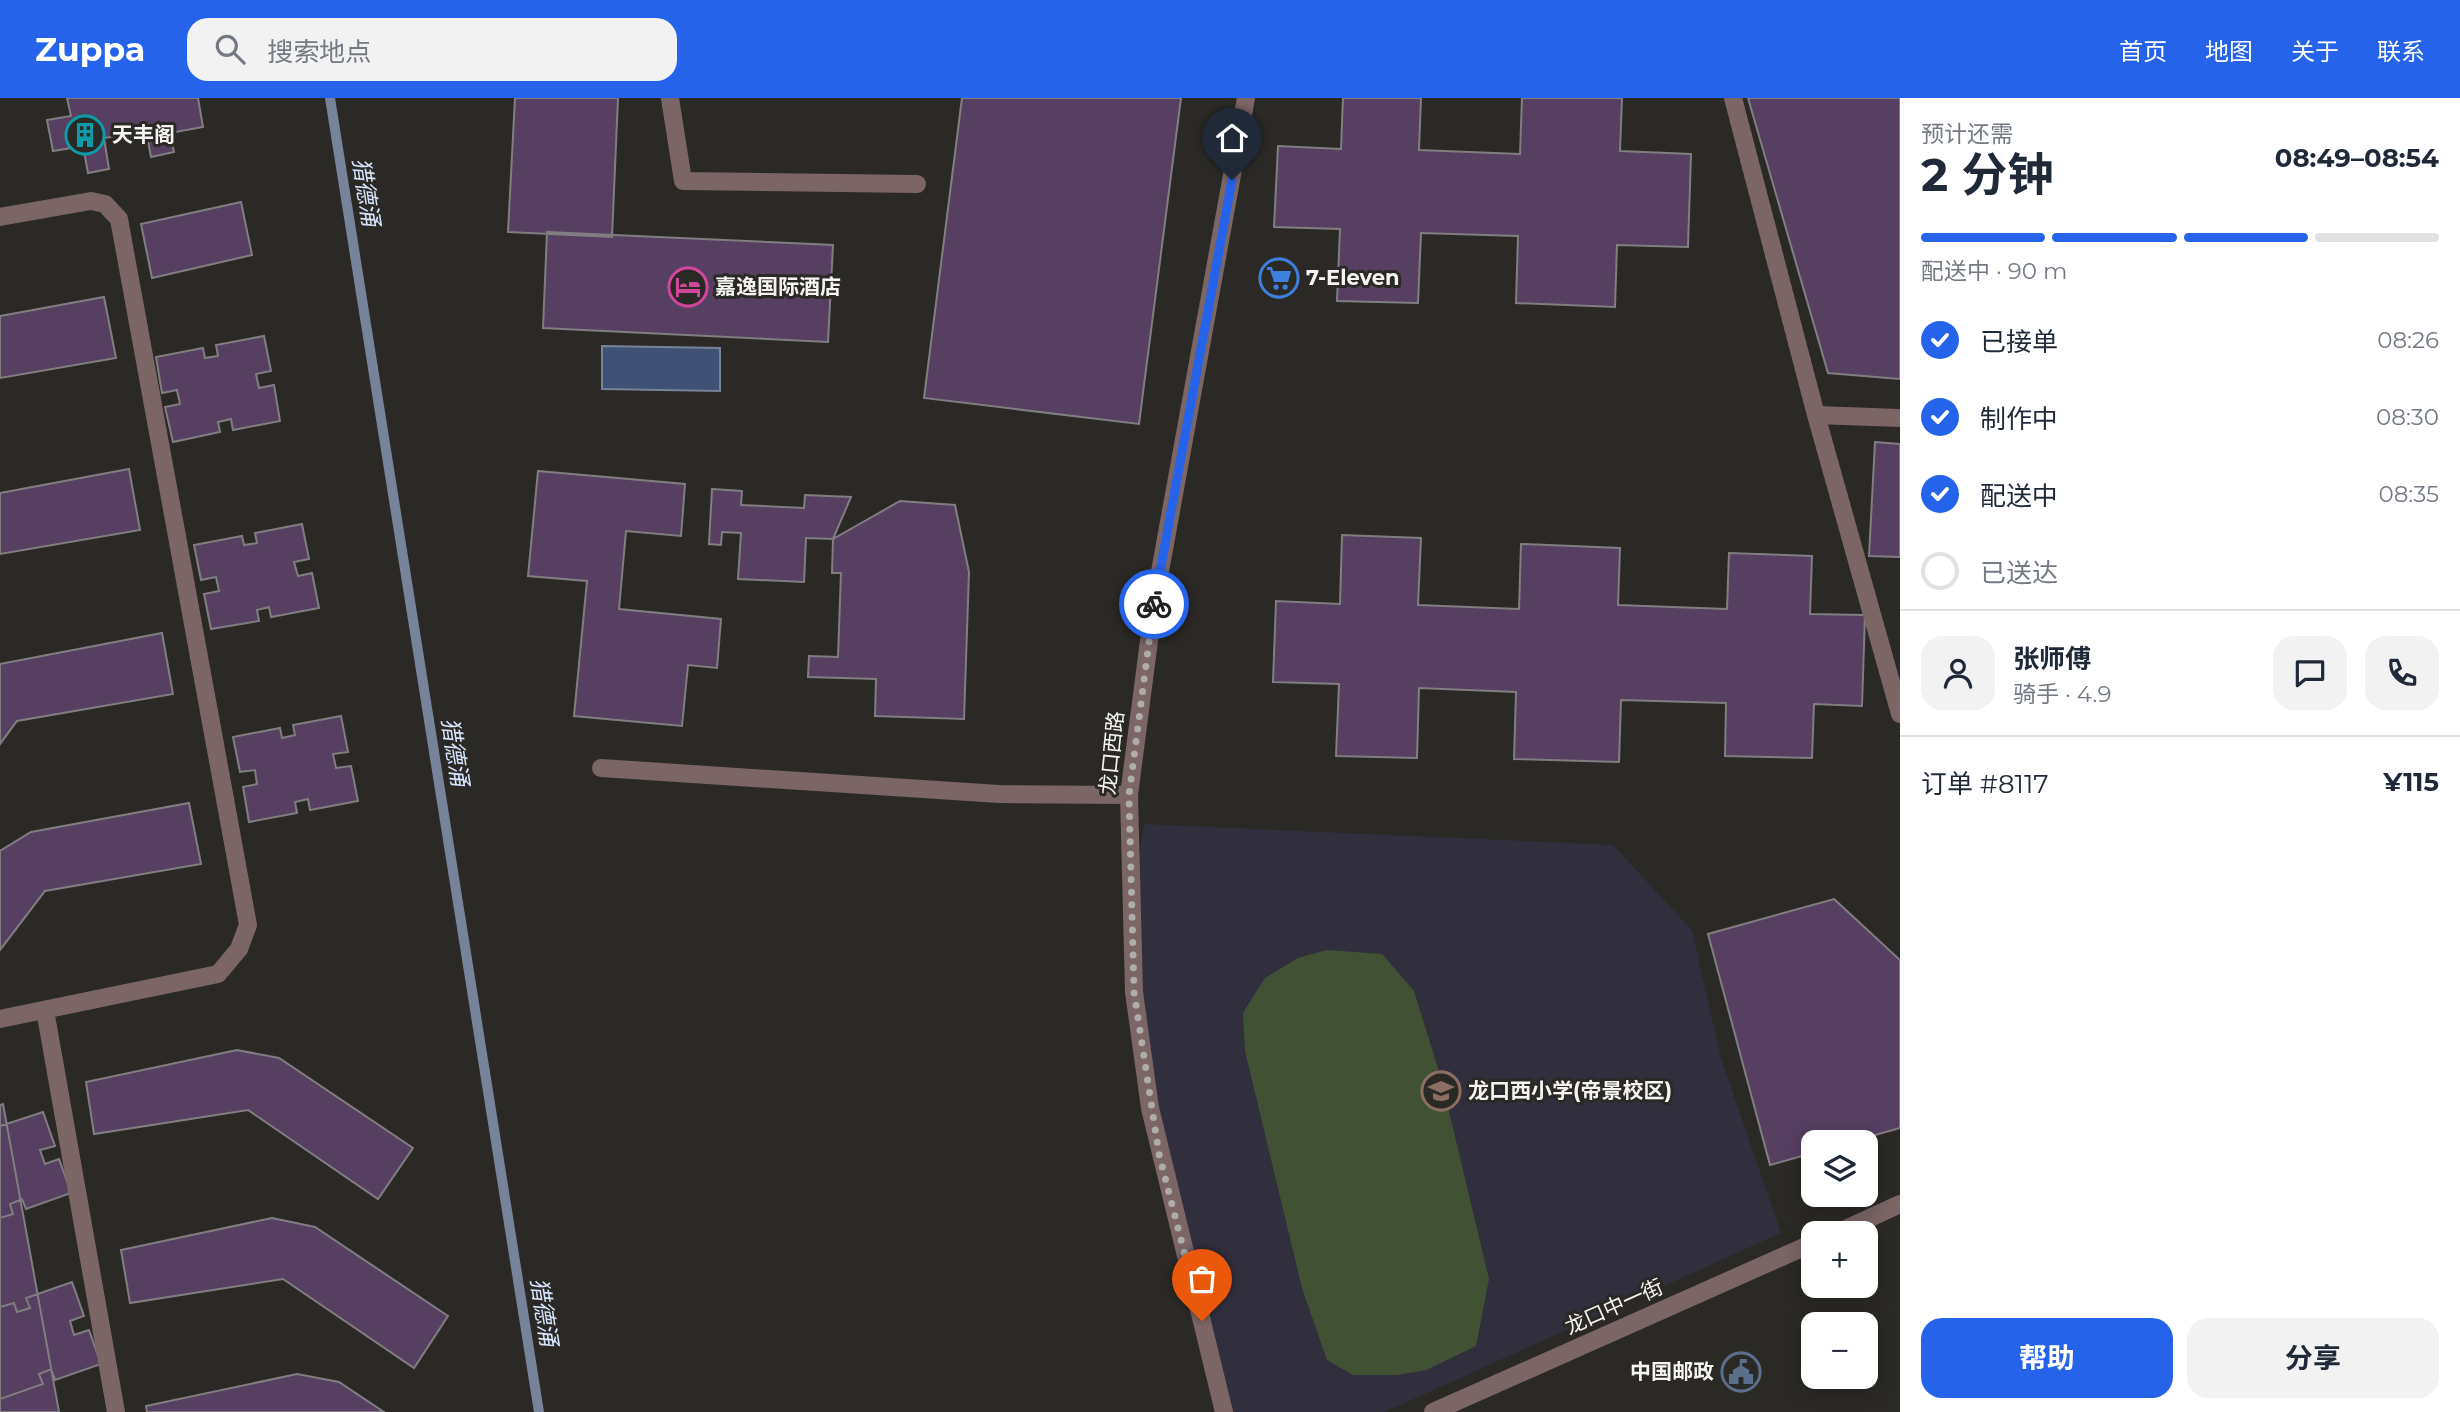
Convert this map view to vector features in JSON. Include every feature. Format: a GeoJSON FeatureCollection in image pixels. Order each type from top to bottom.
{"type":"FeatureCollection","features":[{"type":"Feature","properties":{"kind":"street"},"geometry":{"type":"LineString","coordinates":[[670,98],[683,181],[916,184]]}},
{"type":"Feature","properties":{"kind":"street","name":"龙口西路"},"geometry":{"type":"LineString","coordinates":[[1224,1412],[1222,1392],[1175,1223],[1150,1108],[1134,992],[1129,795],[1153,610],[1246,98]]}},
{"type":"Feature","properties":{"kind":"street"},"geometry":{"type":"LineString","coordinates":[[1733,98],[1816,415],[1900,714]]}},
{"type":"Feature","properties":{"kind":"street"},"geometry":{"type":"LineString","coordinates":[[0,217],[91,201],[105,204],[119,219],[248,925],[239,949],[218,974],[0,1019]]}},
{"type":"Feature","properties":{"kind":"street"},"geometry":{"type":"LineString","coordinates":[[1816,415],[1900,418]]}},
{"type":"Feature","properties":{"kind":"street"},"geometry":{"type":"LineString","coordinates":[[601,768],[999,794],[1129,795]]}},
{"type":"Feature","properties":{"kind":"street"},"geometry":{"type":"LineString","coordinates":[[45,1010],[116,1412]]}},
{"type":"Feature","properties":{"kind":"street"},"geometry":{"type":"LineString","coordinates":[[1864,1221],[1900,1205]]}},
{"type":"Feature","properties":{"kind":"street","name":"龙口中一街"},"geometry":{"type":"LineString","coordinates":[[1433,1412],[1801,1248]]}},
{"type":"Feature","properties":{"kind":"shaded area","name":"龙口西小学(帝景校区)"},"geometry":{"type":"Polygon","coordinates":[[[1144,824],[1613,845],[1692,930],[1721,1058],[1781,1233],[1385,1412],[1228,1412],[1152,1124],[1131,912],[1144,824]]]}},
{"type":"Feature","properties":{"kind":"green space"},"geometry":{"type":"Polygon","coordinates":[[[1327,950],[1382,954],[1414,991],[1441,1078],[1489,1279],[1476,1346],[1426,1370],[1397,1375],[1353,1375],[1327,1360],[1302,1288],[1245,1051],[1243,1013],[1265,978],[1298,958],[1327,950]]]}},
{"type":"Feature","properties":{"kind":"water"},"geometry":{"type":"Polygon","coordinates":[[[602,346],[720,348],[720,391],[602,389],[602,346]]]}},
{"type":"Feature","properties":{"kind":"building","name":"天丰阁"},"geometry":{"type":"Polygon","coordinates":[[[67,98],[198,98],[203,127],[170,133],[174,152],[151,157],[146,131],[104,138],[109,169],[88,173],[83,146],[53,151],[47,120],[71,116],[67,98]]]}},
{"type":"Feature","properties":{"kind":"building"},"geometry":{"type":"Polygon","coordinates":[[[515,98],[618,98],[612,237],[508,232],[515,98]]]}},
{"type":"Feature","properties":{"kind":"building"},"geometry":{"type":"Polygon","coordinates":[[[962,98],[1181,98],[1139,424],[924,398],[962,98]]]}},
{"type":"Feature","properties":{"kind":"building"},"geometry":{"type":"Polygon","coordinates":[[[1343,98],[1421,98],[1419,150],[1520,154],[1522,98],[1622,98],[1620,151],[1691,154],[1688,247],[1617,245],[1615,307],[1516,303],[1518,236],[1421,233],[1418,303],[1337,301],[1340,229],[1274,227],[1278,146],[1341,149],[1343,98]]]}},
{"type":"Feature","properties":{"kind":"building"},"geometry":{"type":"Polygon","coordinates":[[[1748,98],[1900,98],[1900,379],[1828,373],[1748,98]]]}},
{"type":"Feature","properties":{"kind":"building"},"geometry":{"type":"Polygon","coordinates":[[[241,202],[252,255],[152,278],[141,224],[241,202]]]}},
{"type":"Feature","properties":{"kind":"building","name":"嘉逸国际酒店"},"geometry":{"type":"Polygon","coordinates":[[[547,232],[833,245],[828,342],[543,328],[547,232]]]}},
{"type":"Feature","properties":{"kind":"building"},"geometry":{"type":"Polygon","coordinates":[[[104,297],[116,358],[0,378],[0,316],[104,297]]]}},
{"type":"Feature","properties":{"kind":"building"},"geometry":{"type":"Polygon","coordinates":[[[264,336],[271,371],[256,374],[259,388],[274,385],[280,421],[233,430],[231,419],[218,422],[220,432],[173,442],[165,407],[180,404],[177,390],[162,393],[156,357],[203,348],[205,358],[218,356],[216,345],[264,336]]]}},
{"type":"Feature","properties":{"kind":"building"},"geometry":{"type":"Polygon","coordinates":[[[1875,442],[1900,444],[1900,557],[1869,556],[1875,442]]]}},
{"type":"Feature","properties":{"kind":"building"},"geometry":{"type":"Polygon","coordinates":[[[129,469],[140,530],[0,554],[0,493],[129,469]]]}},
{"type":"Feature","properties":{"kind":"building"},"geometry":{"type":"Polygon","coordinates":[[[538,471],[685,484],[681,536],[626,531],[619,609],[721,619],[717,668],[688,665],[682,726],[574,716],[587,581],[528,576],[538,471]]]}},
{"type":"Feature","properties":{"kind":"building"},"geometry":{"type":"Polygon","coordinates":[[[712,489],[742,491],[741,505],[804,508],[805,495],[851,497],[833,539],[806,538],[804,582],[738,579],[741,533],[722,532],[721,545],[709,544],[712,489]]]}},
{"type":"Feature","properties":{"kind":"building"},"geometry":{"type":"Polygon","coordinates":[[[900,501],[955,505],[969,572],[964,719],[875,716],[876,679],[808,677],[809,656],[838,657],[841,573],[832,573],[833,539],[900,501]]]}},
{"type":"Feature","properties":{"kind":"building"},"geometry":{"type":"Polygon","coordinates":[[[302,524],[309,559],[294,562],[298,576],[312,573],[319,608],[271,617],[269,607],[257,610],[259,621],[211,629],[204,594],[219,591],[216,577],[201,580],[194,545],[242,536],[244,545],[257,543],[255,533],[302,524]]]}},
{"type":"Feature","properties":{"kind":"building"},"geometry":{"type":"Polygon","coordinates":[[[1342,535],[1421,538],[1418,605],[1519,609],[1521,544],[1620,548],[1618,605],[1727,609],[1729,553],[1812,556],[1810,614],[1865,615],[1862,706],[1814,704],[1812,758],[1725,756],[1726,703],[1621,700],[1619,762],[1514,759],[1516,692],[1419,688],[1417,758],[1336,756],[1339,684],[1273,682],[1276,601],[1340,604],[1342,535]]]}},
{"type":"Feature","properties":{"kind":"building"},"geometry":{"type":"Polygon","coordinates":[[[162,633],[173,694],[17,721],[0,744],[0,664],[162,633]]]}},
{"type":"Feature","properties":{"kind":"building"},"geometry":{"type":"Polygon","coordinates":[[[341,716],[348,752],[333,754],[336,768],[351,766],[358,801],[310,810],[308,799],[295,802],[297,813],[249,822],[243,787],[257,784],[255,770],[240,772],[233,737],[280,728],[282,738],[295,735],[293,725],[341,716]]]}},
{"type":"Feature","properties":{"kind":"building"},"geometry":{"type":"Polygon","coordinates":[[[189,803],[201,864],[45,891],[0,950],[0,851],[31,832],[189,803]]]}},
{"type":"Feature","properties":{"kind":"building"},"geometry":{"type":"Polygon","coordinates":[[[1834,899],[1900,960],[1900,1128],[1878,1134],[1878,1130],[1801,1130],[1801,1156],[1770,1165],[1708,934],[1834,899]]]}},
{"type":"Feature","properties":{"kind":"building"},"geometry":{"type":"Polygon","coordinates":[[[237,1050],[279,1058],[413,1148],[378,1199],[248,1110],[94,1134],[86,1082],[237,1050]]]}},
{"type":"Feature","properties":{"kind":"building"},"geometry":{"type":"Polygon","coordinates":[[[3,1104],[59,1412],[0,1412],[0,1105],[3,1104]]]}},
{"type":"Feature","properties":{"kind":"building"},"geometry":{"type":"Polygon","coordinates":[[[43,1112],[55,1146],[40,1150],[45,1164],[59,1159],[71,1193],[26,1209],[22,1199],[10,1204],[13,1214],[0,1218],[0,1126],[43,1112]]]}},
{"type":"Feature","properties":{"kind":"building"},"geometry":{"type":"Polygon","coordinates":[[[272,1218],[315,1227],[448,1316],[414,1368],[283,1279],[130,1303],[121,1250],[272,1218]]]}},
{"type":"Feature","properties":{"kind":"building"},"geometry":{"type":"Polygon","coordinates":[[[72,1282],[84,1316],[70,1321],[74,1335],[89,1330],[101,1364],[55,1380],[51,1369],[39,1374],[43,1384],[0,1399],[0,1307],[14,1303],[17,1312],[30,1308],[26,1298],[72,1282]]]}},
{"type":"Feature","properties":{"kind":"building"},"geometry":{"type":"Polygon","coordinates":[[[297,1374],[339,1382],[384,1412],[147,1412],[146,1406],[297,1374]]]}},
{"type":"Feature","properties":{"kind":"waterway","name":"猎德涌"},"geometry":{"type":"LineString","coordinates":[[330,98],[539,1412]]}},
{"type":"Feature","properties":{"kind":"way so far"},"geometry":{"type":"LineString","coordinates":[[1154,604],[1129,795],[1134,992],[1159,1154],[1202,1321]]}},
{"type":"Feature","properties":{"kind":"place","name":"天丰阁"},"geometry":{"type":"Point","coordinates":[85,135]}},
{"type":"Feature","properties":{"kind":"place","name":"7-Eleven"},"geometry":{"type":"Point","coordinates":[1279,278]}},
{"type":"Feature","properties":{"kind":"place","name":"嘉逸国际酒店"},"geometry":{"type":"Point","coordinates":[688,287]}},
{"type":"Feature","properties":{"kind":"place","name":"龙口西小学(帝景校区)"},"geometry":{"type":"Point","coordinates":[1441,1091]}},
{"type":"Feature","properties":{"kind":"place","name":"中国邮政"},"geometry":{"type":"Point","coordinates":[1741,1372]}},
{"type":"Feature","properties":{"kind":"route"},"geometry":{"type":"LineString","coordinates":[[1154,604],[1232,180]]}}]}
